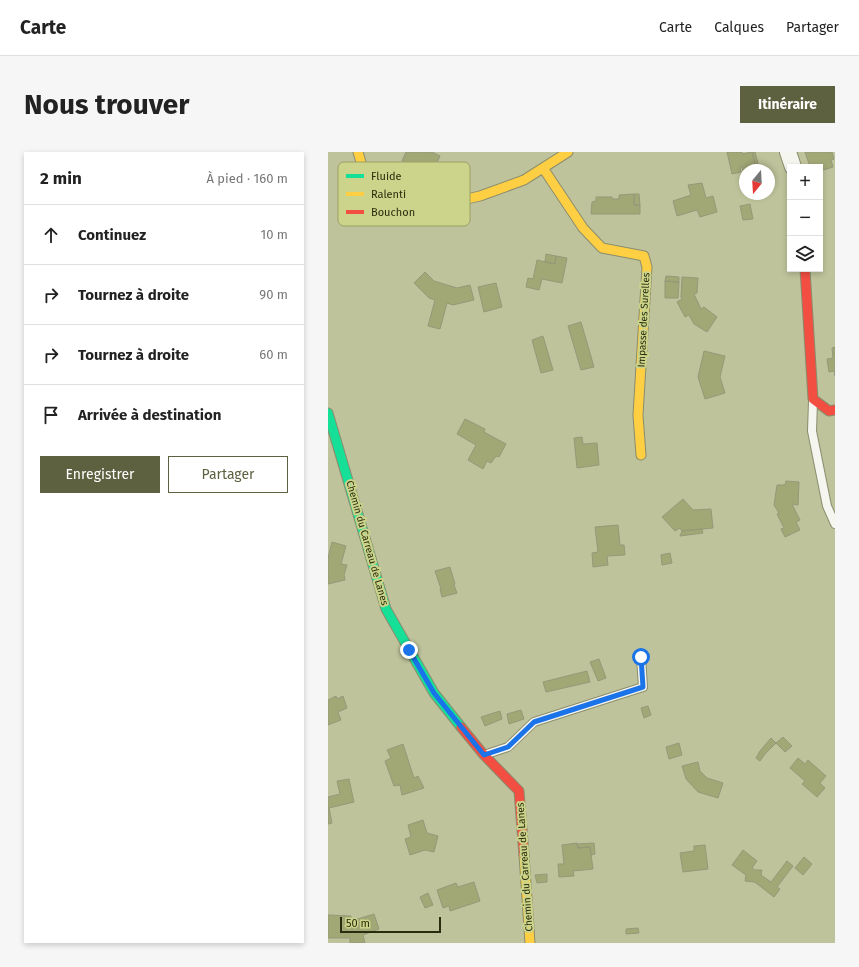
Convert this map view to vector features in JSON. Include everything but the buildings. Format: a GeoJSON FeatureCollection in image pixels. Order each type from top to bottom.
{"type":"FeatureCollection","features":[{"type":"Feature","properties":{"kind":"street"},"geometry":{"type":"LineString","coordinates":[[358,152],[361,162]]}},
{"type":"Feature","properties":{"kind":"street"},"geometry":{"type":"LineString","coordinates":[[470,198],[524,180],[568,152]]}},
{"type":"Feature","properties":{"kind":"street"},"geometry":{"type":"LineString","coordinates":[[788,152],[792,164]]}},
{"type":"Feature","properties":{"kind":"street","name":"Impasse des Surelles"},"geometry":{"type":"LineString","coordinates":[[543,168],[583,228],[602,248],[644,256],[647,267],[638,415],[641,455]]}},
{"type":"Feature","properties":{"kind":"street"},"geometry":{"type":"LineString","coordinates":[[805,272],[813,399],[829,411],[835,410]]}},
{"type":"Feature","properties":{"kind":"street","name":"Chemin du Carreau de Lanes"},"geometry":{"type":"LineString","coordinates":[[328,413],[386,609],[434,693],[484,755],[519,791],[530,943]]}},
{"type":"Feature","properties":{"kind":"lane"},"geometry":{"type":"LineString","coordinates":[[813,399],[812,431],[827,506],[835,524]]}},
{"type":"Feature","properties":{"kind":"lane"},"geometry":{"type":"LineString","coordinates":[[484,755],[508,747],[534,722],[643,687],[641,657]]}},
{"type":"Feature","properties":{"kind":"traffic: fast"},"geometry":{"type":"LineString","coordinates":[[328,413],[386,609],[434,693],[461,727]]}},
{"type":"Feature","properties":{"kind":"traffic: slow"},"geometry":{"type":"LineString","coordinates":[[358,152],[361,162]]}},
{"type":"Feature","properties":{"kind":"traffic: slow"},"geometry":{"type":"LineString","coordinates":[[470,198],[524,180],[568,152]]}},
{"type":"Feature","properties":{"kind":"traffic: slow"},"geometry":{"type":"LineString","coordinates":[[543,168],[583,228],[602,248],[644,256],[647,267],[638,415],[641,455]]}},
{"type":"Feature","properties":{"kind":"traffic: slow"},"geometry":{"type":"LineString","coordinates":[[524,855],[530,943]]}},
{"type":"Feature","properties":{"kind":"traffic: jam"},"geometry":{"type":"LineString","coordinates":[[805,272],[813,399],[829,411],[835,410]]}},
{"type":"Feature","properties":{"kind":"traffic: jam"},"geometry":{"type":"LineString","coordinates":[[461,727],[484,755],[519,791],[524,855]]}},
{"type":"Feature","properties":{"kind":"route"},"geometry":{"type":"LineString","coordinates":[[409,650],[434,693],[484,755],[508,747],[534,722],[643,687],[641,657]]}}]}
